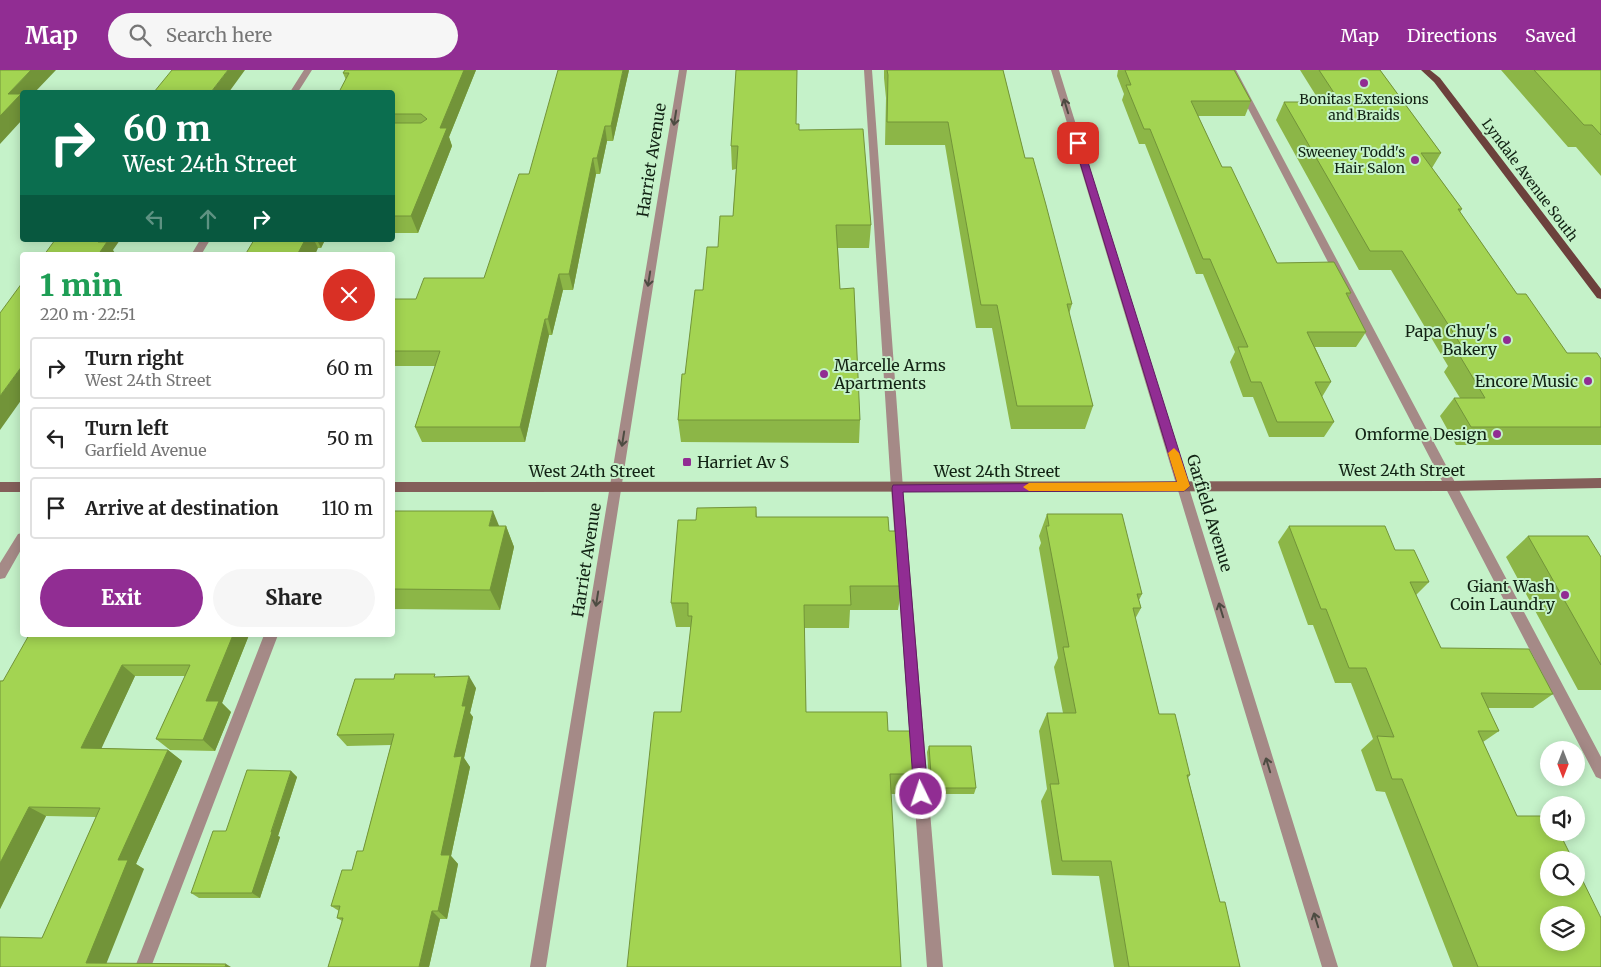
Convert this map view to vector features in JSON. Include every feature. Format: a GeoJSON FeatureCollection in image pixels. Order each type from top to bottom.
{"type":"FeatureCollection","features":[{"type":"Feature","properties":{"kind":"main road","name":"Lyndale Avenue South"},"geometry":{"type":"LineString","coordinates":[[1425,70],[1437,80],[1601,296]]}},
{"type":"Feature","properties":{"kind":"main road","name":"Lyndale Avenue South"},"geometry":{"type":"LineString","coordinates":[[1434,70],[1437,80]]}},
{"type":"Feature","properties":{"kind":"street"},"geometry":{"type":"LineString","coordinates":[[295,90],[308,70]]}},
{"type":"Feature","properties":{"kind":"street","name":"Harriet Avenue"},"geometry":{"type":"LineString","coordinates":[[538,967],[614,487],[683,70]]}},
{"type":"Feature","properties":{"kind":"street"},"geometry":{"type":"LineString","coordinates":[[868,70],[897,488],[934,967]]}},
{"type":"Feature","properties":{"kind":"street","name":"Garfield Avenue"},"geometry":{"type":"LineString","coordinates":[[1055,70],[1330,967]]}},
{"type":"Feature","properties":{"kind":"street"},"geometry":{"type":"LineString","coordinates":[[1232,70],[1601,772]]}},
{"type":"Feature","properties":{"kind":"street","name":"West 24th Street"},"geometry":{"type":"LineString","coordinates":[[395,487],[1451,486],[1601,482]]}},
{"type":"Feature","properties":{"kind":"street"},"geometry":{"type":"LineString","coordinates":[[0,487],[20,487]]}},
{"type":"Feature","properties":{"kind":"street"},"geometry":{"type":"LineString","coordinates":[[0,574],[20,541]]}},
{"type":"Feature","properties":{"kind":"street"},"geometry":{"type":"LineString","coordinates":[[143,967],[270,637]]}},
{"type":"Feature","properties":{"kind":"building"},"geometry":{"type":"Polygon","coordinates":[[[0,70],[31,70],[8,94],[20,95],[0,116],[0,70]]]}},
{"type":"Feature","properties":{"kind":"building"},"geometry":{"type":"Polygon","coordinates":[[[172,70],[228,70],[213,90],[156,90],[172,70]]]}},
{"type":"Feature","properties":{"kind":"building"},"geometry":{"type":"Polygon","coordinates":[[[345,70],[464,70],[440,128],[447,128],[411,216],[395,216],[395,123],[421,123],[427,119],[421,114],[395,114],[395,90],[340,90],[349,73],[343,73],[345,70]]]}},
{"type":"Feature","properties":{"kind":"building"},"geometry":{"type":"Polygon","coordinates":[[[558,70],[623,70],[611,126],[605,126],[597,158],[593,158],[569,274],[559,274],[548,319],[545,319],[520,427],[415,427],[440,351],[395,351],[395,299],[416,299],[424,278],[484,278],[519,174],[529,174],[558,70]]]}},
{"type":"Feature","properties":{"kind":"building"},"geometry":{"type":"Polygon","coordinates":[[[736,70],[797,70],[796,124],[799,124],[799,130],[863,129],[871,225],[836,225],[840,289],[854,288],[860,420],[678,420],[682,374],[685,374],[695,290],[703,290],[707,247],[718,247],[720,216],[733,216],[738,146],[731,146],[736,70]]]}},
{"type":"Feature","properties":{"kind":"building"},"geometry":{"type":"Polygon","coordinates":[[[887,70],[1003,70],[1025,158],[1033,158],[1046,205],[1072,304],[1067,304],[1093,406],[1017,406],[997,305],[981,305],[948,122],[887,122],[887,70]]]}},
{"type":"Feature","properties":{"kind":"building"},"geometry":{"type":"Polygon","coordinates":[[[1125,70],[1234,70],[1251,101],[1191,101],[1222,167],[1231,167],[1277,263],[1334,262],[1351,293],[1346,293],[1366,332],[1307,332],[1331,382],[1315,382],[1334,422],[1277,422],[1261,382],[1251,382],[1238,347],[1248,347],[1210,259],[1203,259],[1150,129],[1144,129],[1126,85],[1131,85],[1125,70]]]}},
{"type":"Feature","properties":{"kind":"building"},"geometry":{"type":"Polygon","coordinates":[[[1319,70],[1380,70],[1441,153],[1421,153],[1462,209],[1458,209],[1517,294],[1526,294],[1567,353],[1597,353],[1601,359],[1601,427],[1471,427],[1454,398],[1485,398],[1458,353],[1466,353],[1402,251],[1370,251],[1284,102],[1340,102],[1319,70]]]}},
{"type":"Feature","properties":{"kind":"building"},"geometry":{"type":"Polygon","coordinates":[[[1534,70],[1601,70],[1601,135],[1592,125],[1584,125],[1534,70]]]}},
{"type":"Feature","properties":{"kind":"building"},"geometry":{"type":"Polygon","coordinates":[[[54,242],[107,242],[100,252],[46,252],[54,242]]]}},
{"type":"Feature","properties":{"kind":"building"},"geometry":{"type":"Polygon","coordinates":[[[253,242],[304,242],[299,252],[247,252],[253,242]]]}},
{"type":"Feature","properties":{"kind":"building"},"geometry":{"type":"Polygon","coordinates":[[[20,286],[20,369],[0,396],[0,313],[20,286]]]}},
{"type":"Feature","properties":{"kind":"building"},"geometry":{"type":"Polygon","coordinates":[[[756,507],[756,517],[888,517],[889,531],[898,531],[902,586],[850,586],[851,605],[804,605],[806,712],[887,712],[888,731],[914,731],[917,774],[890,774],[901,967],[627,967],[654,712],[681,712],[692,616],[688,616],[688,603],[671,603],[678,520],[696,520],[697,508],[756,507]]]}},
{"type":"Feature","properties":{"kind":"building"},"geometry":{"type":"Polygon","coordinates":[[[395,511],[493,511],[489,526],[506,526],[490,590],[395,589],[395,511]]]}},
{"type":"Feature","properties":{"kind":"building"},"geometry":{"type":"Polygon","coordinates":[[[1047,514],[1122,514],[1142,594],[1137,594],[1141,608],[1133,608],[1159,714],[1175,714],[1190,775],[1187,775],[1220,902],[1225,902],[1240,967],[1129,967],[1111,861],[1062,861],[1050,784],[1059,784],[1047,713],[1076,713],[1063,647],[1069,647],[1046,526],[1049,526],[1047,514]]]}},
{"type":"Feature","properties":{"kind":"building"},"geometry":{"type":"Polygon","coordinates":[[[1289,526],[1385,526],[1395,550],[1414,550],[1429,582],[1410,582],[1441,648],[1529,649],[1553,694],[1481,693],[1499,731],[1478,731],[1517,816],[1540,816],[1540,841],[1564,841],[1568,851],[1540,851],[1540,896],[1585,896],[1585,885],[1601,918],[1601,967],[1478,967],[1402,779],[1392,779],[1377,736],[1394,737],[1366,668],[1349,668],[1326,609],[1321,609],[1289,526]]]}},
{"type":"Feature","properties":{"kind":"building"},"geometry":{"type":"Polygon","coordinates":[[[1528,536],[1588,536],[1601,557],[1601,665],[1528,536]]]}},
{"type":"Feature","properties":{"kind":"building"},"geometry":{"type":"Polygon","coordinates":[[[28,637],[232,637],[206,701],[219,701],[203,740],[156,739],[190,665],[122,665],[81,748],[168,750],[118,860],[128,860],[86,963],[226,964],[225,967],[0,967],[0,937],[42,938],[100,808],[29,807],[0,863],[0,681],[3,681],[28,637]]]}},
{"type":"Feature","properties":{"kind":"building"},"geometry":{"type":"Polygon","coordinates":[[[395,674],[435,674],[434,677],[469,676],[462,706],[466,706],[454,757],[462,756],[441,855],[450,855],[438,911],[432,911],[419,967],[328,967],[343,918],[337,918],[340,906],[331,906],[342,870],[352,870],[357,851],[363,851],[394,734],[337,735],[355,679],[394,679],[395,674]]]}},
{"type":"Feature","properties":{"kind":"building"},"geometry":{"type":"Polygon","coordinates":[[[929,746],[971,746],[976,788],[932,788],[929,746]]]}},
{"type":"Feature","properties":{"kind":"building"},"geometry":{"type":"Polygon","coordinates":[[[247,770],[291,771],[252,893],[191,893],[213,831],[226,831],[247,770]]]}},
{"type":"Feature","properties":{"kind":"slow traffic"},"geometry":{"type":"LineString","coordinates":[[1029,487],[1184,486],[1174,453]]}},
{"type":"Feature","properties":{"kind":"place","name":"Bonitas Extensions and Braids"},"geometry":{"type":"Point","coordinates":[1364,83]}},
{"type":"Feature","properties":{"kind":"place","name":"Sweeney Todd's Hair Salon"},"geometry":{"type":"Point","coordinates":[1415,160]}},
{"type":"Feature","properties":{"kind":"place","name":"Papa Chuy's Bakery"},"geometry":{"type":"Point","coordinates":[1507,340]}},
{"type":"Feature","properties":{"kind":"place","name":"Marcelle Arms Apartments"},"geometry":{"type":"Point","coordinates":[824,374]}},
{"type":"Feature","properties":{"kind":"place","name":"Encore Music"},"geometry":{"type":"Point","coordinates":[1588,381]}},
{"type":"Feature","properties":{"kind":"place","name":"Omforme Design"},"geometry":{"type":"Point","coordinates":[1497,434]}},
{"type":"Feature","properties":{"kind":"place","name":"Harriet Av S"},"geometry":{"type":"Point","coordinates":[687,462]}},
{"type":"Feature","properties":{"kind":"place","name":"Giant Wash Coin Laundry"},"geometry":{"type":"Point","coordinates":[1565,595]}},
{"type":"Feature","properties":{"kind":"route"},"geometry":{"type":"LineString","coordinates":[[921,794],[897,488],[1184,486],[1078,143]]}}]}
